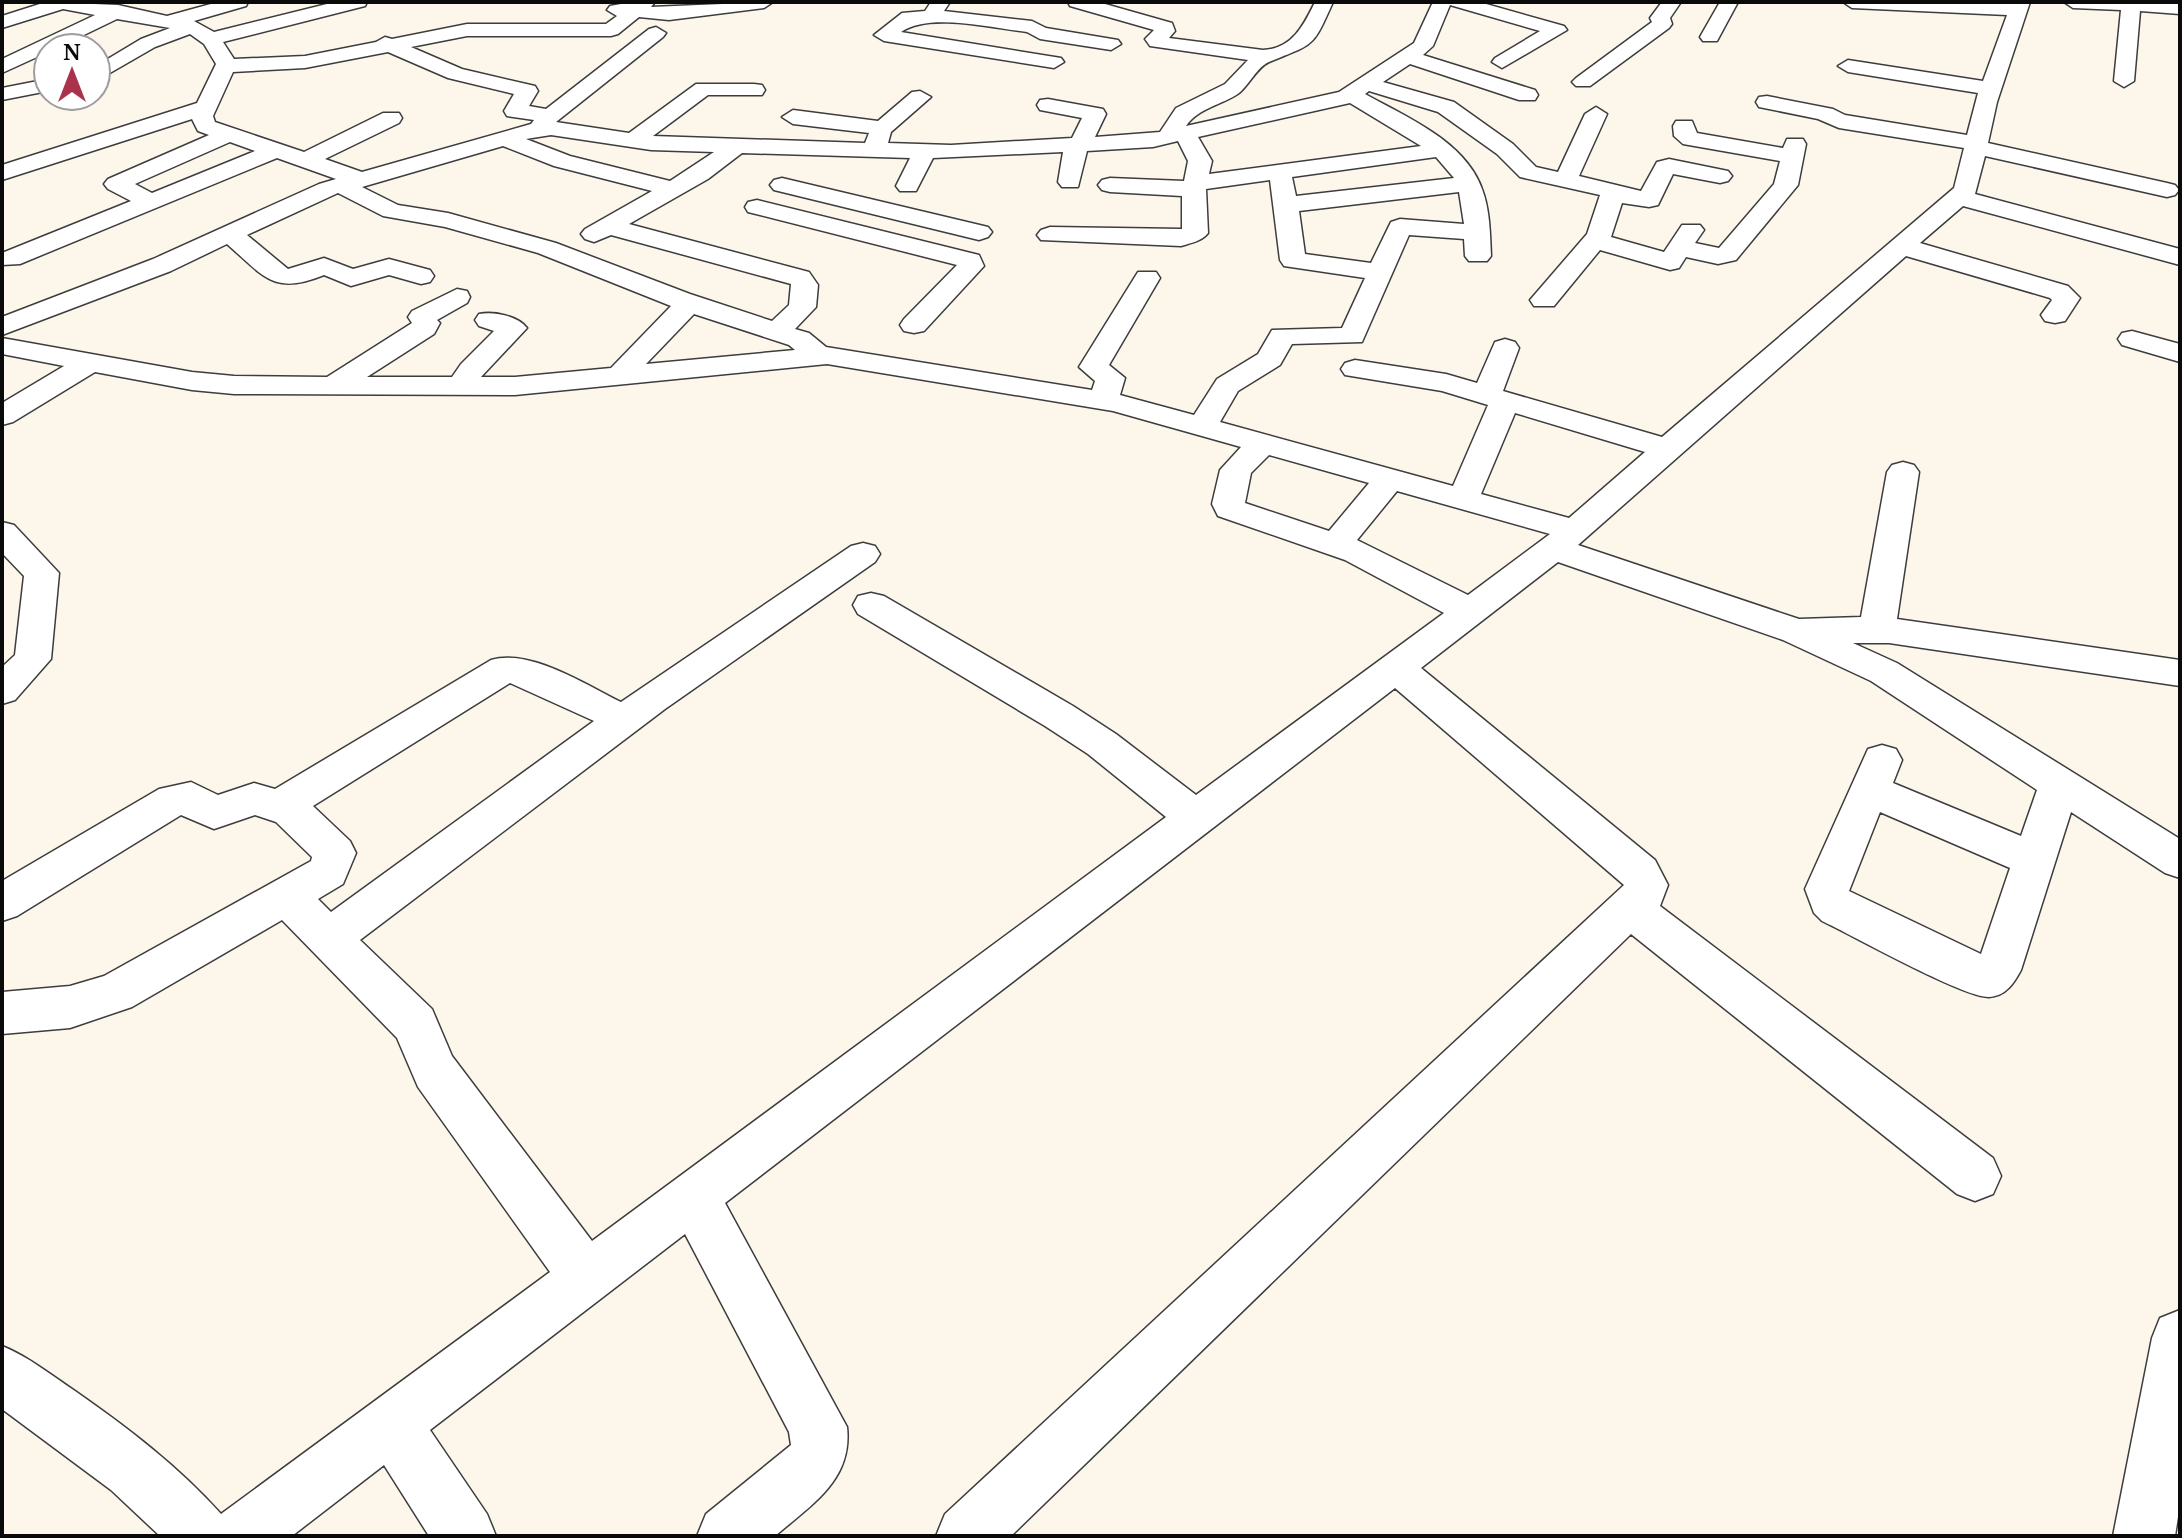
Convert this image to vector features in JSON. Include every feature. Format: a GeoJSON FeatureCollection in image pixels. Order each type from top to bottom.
{"type":"FeatureCollection","features":[{"type":"Feature","properties":{"kind":"street"},"geometry":{"type":"LineString","coordinates":[[2,4],[25,2]]}},
{"type":"Feature","properties":{"kind":"street"},"geometry":{"type":"LineString","coordinates":[[56,2],[183,23],[211,39],[226,66]]}},
{"type":"Feature","properties":{"kind":"street"},"geometry":{"type":"LineString","coordinates":[[112,65],[183,23],[239,2]]}},
{"type":"Feature","properties":{"kind":"street"},"geometry":{"type":"LineString","coordinates":[[211,39],[358,2]]}},
{"type":"Feature","properties":{"kind":"street"},"geometry":{"type":"LineString","coordinates":[[596,8],[640,7],[669,14],[764,2]]}},
{"type":"Feature","properties":{"kind":"street"},"geometry":{"type":"LineString","coordinates":[[1077,2],[1166,29],[1155,39],[1157,42],[1263,56],[1273,56],[1307,38],[1323,3],[1300,3]]}},
{"type":"Feature","properties":{"kind":"street"},"geometry":{"type":"LineString","coordinates":[[1150,22],[1164,2]]}},
{"type":"Feature","properties":{"kind":"street"},"geometry":{"type":"LineString","coordinates":[[793,117],[925,151],[1000,149],[1177,135],[1358,89],[1410,57],[1425,43],[1442,2]]}},
{"type":"Feature","properties":{"kind":"street"},"geometry":{"type":"LineString","coordinates":[[1458,2],[1557,30],[1502,62]]}},
{"type":"Feature","properties":{"kind":"street"},"geometry":{"type":"LineString","coordinates":[[1583,82],[1662,24],[1660,18],[1672,2]]}},
{"type":"Feature","properties":{"kind":"street"},"geometry":{"type":"LineString","coordinates":[[1710,37],[1729,2]]}},
{"type":"Feature","properties":{"kind":"street"},"geometry":{"type":"LineString","coordinates":[[2073,2],[2180,8]]}},
{"type":"Feature","properties":{"kind":"street"},"geometry":{"type":"LineString","coordinates":[[2,22],[62,3]]}},
{"type":"Feature","properties":{"kind":"street"},"geometry":{"type":"LineString","coordinates":[[242,1536],[1472,612],[1564,540],[1965,191],[1991,89],[2019,4],[1851,7]]}},
{"type":"Feature","properties":{"kind":"street"},"geometry":{"type":"LineString","coordinates":[[2124,81],[2131,5]]}},
{"type":"Feature","properties":{"kind":"street"},"geometry":{"type":"LineString","coordinates":[[611,30],[640,7]]}},
{"type":"Feature","properties":{"kind":"street"},"geometry":{"type":"LineString","coordinates":[[1054,62],[884,35],[909,17],[938,9],[1032,27],[1040,33],[1111,44]]}},
{"type":"Feature","properties":{"kind":"street"},"geometry":{"type":"LineString","coordinates":[[75,32],[118,11]]}},
{"type":"Feature","properties":{"kind":"street"},"geometry":{"type":"LineString","coordinates":[[226,66],[305,62],[467,30],[611,30],[682,34]]}},
{"type":"Feature","properties":{"kind":"street"},"geometry":{"type":"LineString","coordinates":[[540,52],[577,30]]}},
{"type":"Feature","properties":{"kind":"street"},"geometry":{"type":"LineString","coordinates":[[343,31],[391,45],[455,74],[527,91],[515,111],[545,123],[632,141],[815,148],[878,139],[920,97]]}},
{"type":"Feature","properties":{"kind":"street"},"geometry":{"type":"LineString","coordinates":[[2,327],[162,265],[350,182],[545,123],[656,33]]}},
{"type":"Feature","properties":{"kind":"street"},"geometry":{"type":"LineString","coordinates":[[1030,81],[1081,39]]}},
{"type":"Feature","properties":{"kind":"street"},"geometry":{"type":"LineString","coordinates":[[2,41],[32,49]]}},
{"type":"Feature","properties":{"kind":"street"},"geometry":{"type":"LineString","coordinates":[[112,45],[143,46]]}},
{"type":"Feature","properties":{"kind":"street"},"geometry":{"type":"LineString","coordinates":[[2,67],[32,52]]}},
{"type":"Feature","properties":{"kind":"street"},"geometry":{"type":"LineString","coordinates":[[1050,235],[1190,236],[1195,229],[1195,186],[1200,161],[1177,135],[1179,117],[1232,88],[1263,56]]}},
{"type":"Feature","properties":{"kind":"street"},"geometry":{"type":"LineString","coordinates":[[1410,57],[1527,95]]}},
{"type":"Feature","properties":{"kind":"street"},"geometry":{"type":"LineString","coordinates":[[226,66],[204,108],[202,116],[206,126],[304,161],[350,182],[400,214],[448,220],[561,252],[689,303],[810,344],[814,350],[812,357]]}},
{"type":"Feature","properties":{"kind":"street"},"geometry":{"type":"LineString","coordinates":[[1848,66],[1991,89]]}},
{"type":"Feature","properties":{"kind":"street"},"geometry":{"type":"LineString","coordinates":[[7,93],[32,80]]}},
{"type":"Feature","properties":{"kind":"street"},"geometry":{"type":"LineString","coordinates":[[7,93],[32,88]]}},
{"type":"Feature","properties":{"kind":"street"},"geometry":{"type":"LineString","coordinates":[[632,141],[703,88],[754,90]]}},
{"type":"Feature","properties":{"kind":"street"},"geometry":{"type":"LineString","coordinates":[[1202,427],[1227,385],[1270,359],[1282,336],[1352,336],[1400,227],[1477,245],[1468,184],[1456,165],[1358,89]]}},
{"type":"Feature","properties":{"kind":"street"},"geometry":{"type":"LineString","coordinates":[[1358,89],[1446,107],[1505,149],[1528,172],[1608,189],[1614,194],[1649,200],[1665,167],[1669,166],[1720,176]]}},
{"type":"Feature","properties":{"kind":"street"},"geometry":{"type":"LineString","coordinates":[[1767,102],[1825,114],[1839,121],[1976,145],[2167,190]]}},
{"type":"Feature","properties":{"kind":"street"},"geometry":{"type":"LineString","coordinates":[[1048,105],[1095,114],[1078,144],[1070,182]]}},
{"type":"Feature","properties":{"kind":"street"},"geometry":{"type":"LineString","coordinates":[[2,173],[204,108]]}},
{"type":"Feature","properties":{"kind":"street"},"geometry":{"type":"LineString","coordinates":[[1566,180],[1596,114]]}},
{"type":"Feature","properties":{"kind":"street"},"geometry":{"type":"LineString","coordinates":[[304,161],[391,118]]}},
{"type":"Feature","properties":{"kind":"street"},"geometry":{"type":"LineString","coordinates":[[1681,248],[1727,255],[1786,185],[1794,150],[1691,139],[1685,136],[1684,126]]}},
{"type":"Feature","properties":{"kind":"street"},"geometry":{"type":"LineString","coordinates":[[150,201],[116,184],[227,135]]}},
{"type":"Feature","properties":{"kind":"street"},"geometry":{"type":"LineString","coordinates":[[503,138],[562,161],[672,189]]}},
{"type":"Feature","properties":{"kind":"street"},"geometry":{"type":"LineString","coordinates":[[561,252],[700,174],[736,146]]}},
{"type":"Feature","properties":{"kind":"street"},"geometry":{"type":"LineString","coordinates":[[734,227],[782,185],[815,148]]}},
{"type":"Feature","properties":{"kind":"street"},"geometry":{"type":"LineString","coordinates":[[995,178],[1000,149]]}},
{"type":"Feature","properties":{"kind":"street"},"geometry":{"type":"LineString","coordinates":[[1110,185],[1195,186],[1440,150]]}},
{"type":"Feature","properties":{"kind":"street"},"geometry":{"type":"LineString","coordinates":[[11,259],[274,151]]}},
{"type":"Feature","properties":{"kind":"street"},"geometry":{"type":"LineString","coordinates":[[908,186],[925,151]]}},
{"type":"Feature","properties":{"kind":"street"},"geometry":{"type":"LineString","coordinates":[[1282,172],[1293,260],[1382,272]]}},
{"type":"Feature","properties":{"kind":"street"},"geometry":{"type":"LineString","coordinates":[[1285,205],[1468,184]]}},
{"type":"Feature","properties":{"kind":"street"},"geometry":{"type":"LineString","coordinates":[[782,185],[979,232]]}},
{"type":"Feature","properties":{"kind":"street"},"geometry":{"type":"LineString","coordinates":[[1544,300],[1595,241],[1614,194]]}},
{"type":"Feature","properties":{"kind":"street"},"geometry":{"type":"LineString","coordinates":[[1958,197],[2180,257]]}},
{"type":"Feature","properties":{"kind":"street"},"geometry":{"type":"LineString","coordinates":[[757,207],[970,261],[971,266],[914,325]]}},
{"type":"Feature","properties":{"kind":"street"},"geometry":{"type":"LineString","coordinates":[[1595,241],[1670,262],[1695,224]]}},
{"type":"Feature","properties":{"kind":"street"},"geometry":{"type":"LineString","coordinates":[[607,226],[800,278],[805,285],[802,307],[776,332]]}},
{"type":"Feature","properties":{"kind":"street"},"geometry":{"type":"LineString","coordinates":[[230,234],[279,275],[289,278],[324,266],[351,278],[361,278],[389,267],[421,276]]}},
{"type":"Feature","properties":{"kind":"street"},"geometry":{"type":"LineString","coordinates":[[1901,246],[2059,292],[2067,298],[2055,315]]}},
{"type":"Feature","properties":{"kind":"street"},"geometry":{"type":"LineString","coordinates":[[1104,401],[1110,378],[1093,367],[1147,278]]}},
{"type":"Feature","properties":{"kind":"street"},"geometry":{"type":"LineString","coordinates":[[334,385],[424,328],[426,323],[422,317],[457,297]]}},
{"type":"Feature","properties":{"kind":"street"},"geometry":{"type":"LineString","coordinates":[[4,299],[46,309]]}},
{"type":"Feature","properties":{"kind":"street"},"geometry":{"type":"LineString","coordinates":[[619,376],[689,303]]}},
{"type":"Feature","properties":{"kind":"street"},"geometry":{"type":"LineString","coordinates":[[461,386],[471,370],[513,328],[489,320]]}},
{"type":"Feature","properties":{"kind":"street"},"geometry":{"type":"LineString","coordinates":[[2132,339],[2180,353]]}},
{"type":"Feature","properties":{"kind":"street"},"geometry":{"type":"LineString","coordinates":[[2,346],[234,385],[515,386],[827,355],[1104,401],[1463,499],[1796,631],[1884,672],[2180,861]]}},
{"type":"Feature","properties":{"kind":"street"},"geometry":{"type":"LineString","coordinates":[[1463,499],[1496,398],[1505,348]]}},
{"type":"Feature","properties":{"kind":"street"},"geometry":{"type":"LineString","coordinates":[[2,416],[91,362]]}},
{"type":"Feature","properties":{"kind":"street"},"geometry":{"type":"LineString","coordinates":[[1355,369],[1421,378],[1668,449]]}},
{"type":"Feature","properties":{"kind":"street"},"geometry":{"type":"LineString","coordinates":[[1262,444],[1236,470],[1228,504],[1230,509],[1337,543],[1472,612]]}},
{"type":"Feature","properties":{"kind":"street"},"geometry":{"type":"LineString","coordinates":[[1877,629],[1903,472]]}},
{"type":"Feature","properties":{"kind":"street"},"geometry":{"type":"LineString","coordinates":[[1337,543],[1390,479]]}},
{"type":"Feature","properties":{"kind":"street"},"geometry":{"type":"LineString","coordinates":[[2,533],[42,573],[33,659],[2,690]]}},
{"type":"Feature","properties":{"kind":"street"},"geometry":{"type":"LineString","coordinates":[[329,938],[621,723],[863,554]]}},
{"type":"Feature","properties":{"kind":"street"},"geometry":{"type":"LineString","coordinates":[[871,605],[1070,723],[1102,744],[1196,818]]}},
{"type":"Feature","properties":{"kind":"street"},"geometry":{"type":"LineString","coordinates":[[1796,631],[1877,629],[2180,673]]}},
{"type":"Feature","properties":{"kind":"street"},"geometry":{"type":"LineString","coordinates":[[967,1536],[1644,894],[1646,885],[1640,872],[1396,668]]}},
{"type":"Feature","properties":{"kind":"street"},"geometry":{"type":"LineString","coordinates":[[2,903],[173,800],[191,798],[214,813],[254,799],[268,805],[284,804],[504,669],[524,672],[613,714],[621,723]]}},
{"type":"Feature","properties":{"kind":"street"},"geometry":{"type":"LineString","coordinates":[[2034,860],[1876,775],[1827,889],[1829,900],[1838,908],[1976,974],[1990,977],[1998,970],[2059,784]]}},
{"type":"Feature","properties":{"kind":"street"},"geometry":{"type":"LineString","coordinates":[[2,1013],[70,1007],[116,993],[328,872],[335,853],[284,804]]}},
{"type":"Feature","properties":{"kind":"street"},"geometry":{"type":"LineString","coordinates":[[286,896],[415,1024],[435,1071],[586,1277]]}},
{"type":"Feature","properties":{"kind":"street"},"geometry":{"type":"LineString","coordinates":[[1631,909],[1975,1176]]}},
{"type":"Feature","properties":{"kind":"street"},"geometry":{"type":"LineString","coordinates":[[693,1197],[818,1427],[820,1446],[812,1465],[728,1536]]}},
{"type":"Feature","properties":{"kind":"street"},"geometry":{"type":"LineString","coordinates":[[2144,1536],[2180,1338]]}},
{"type":"Feature","properties":{"kind":"street"},"geometry":{"type":"LineString","coordinates":[[2,1374],[134,1472],[184,1517],[200,1536]]}},
{"type":"Feature","properties":{"kind":"street"},"geometry":{"type":"LineString","coordinates":[[391,1424],[465,1536]]}}]}
